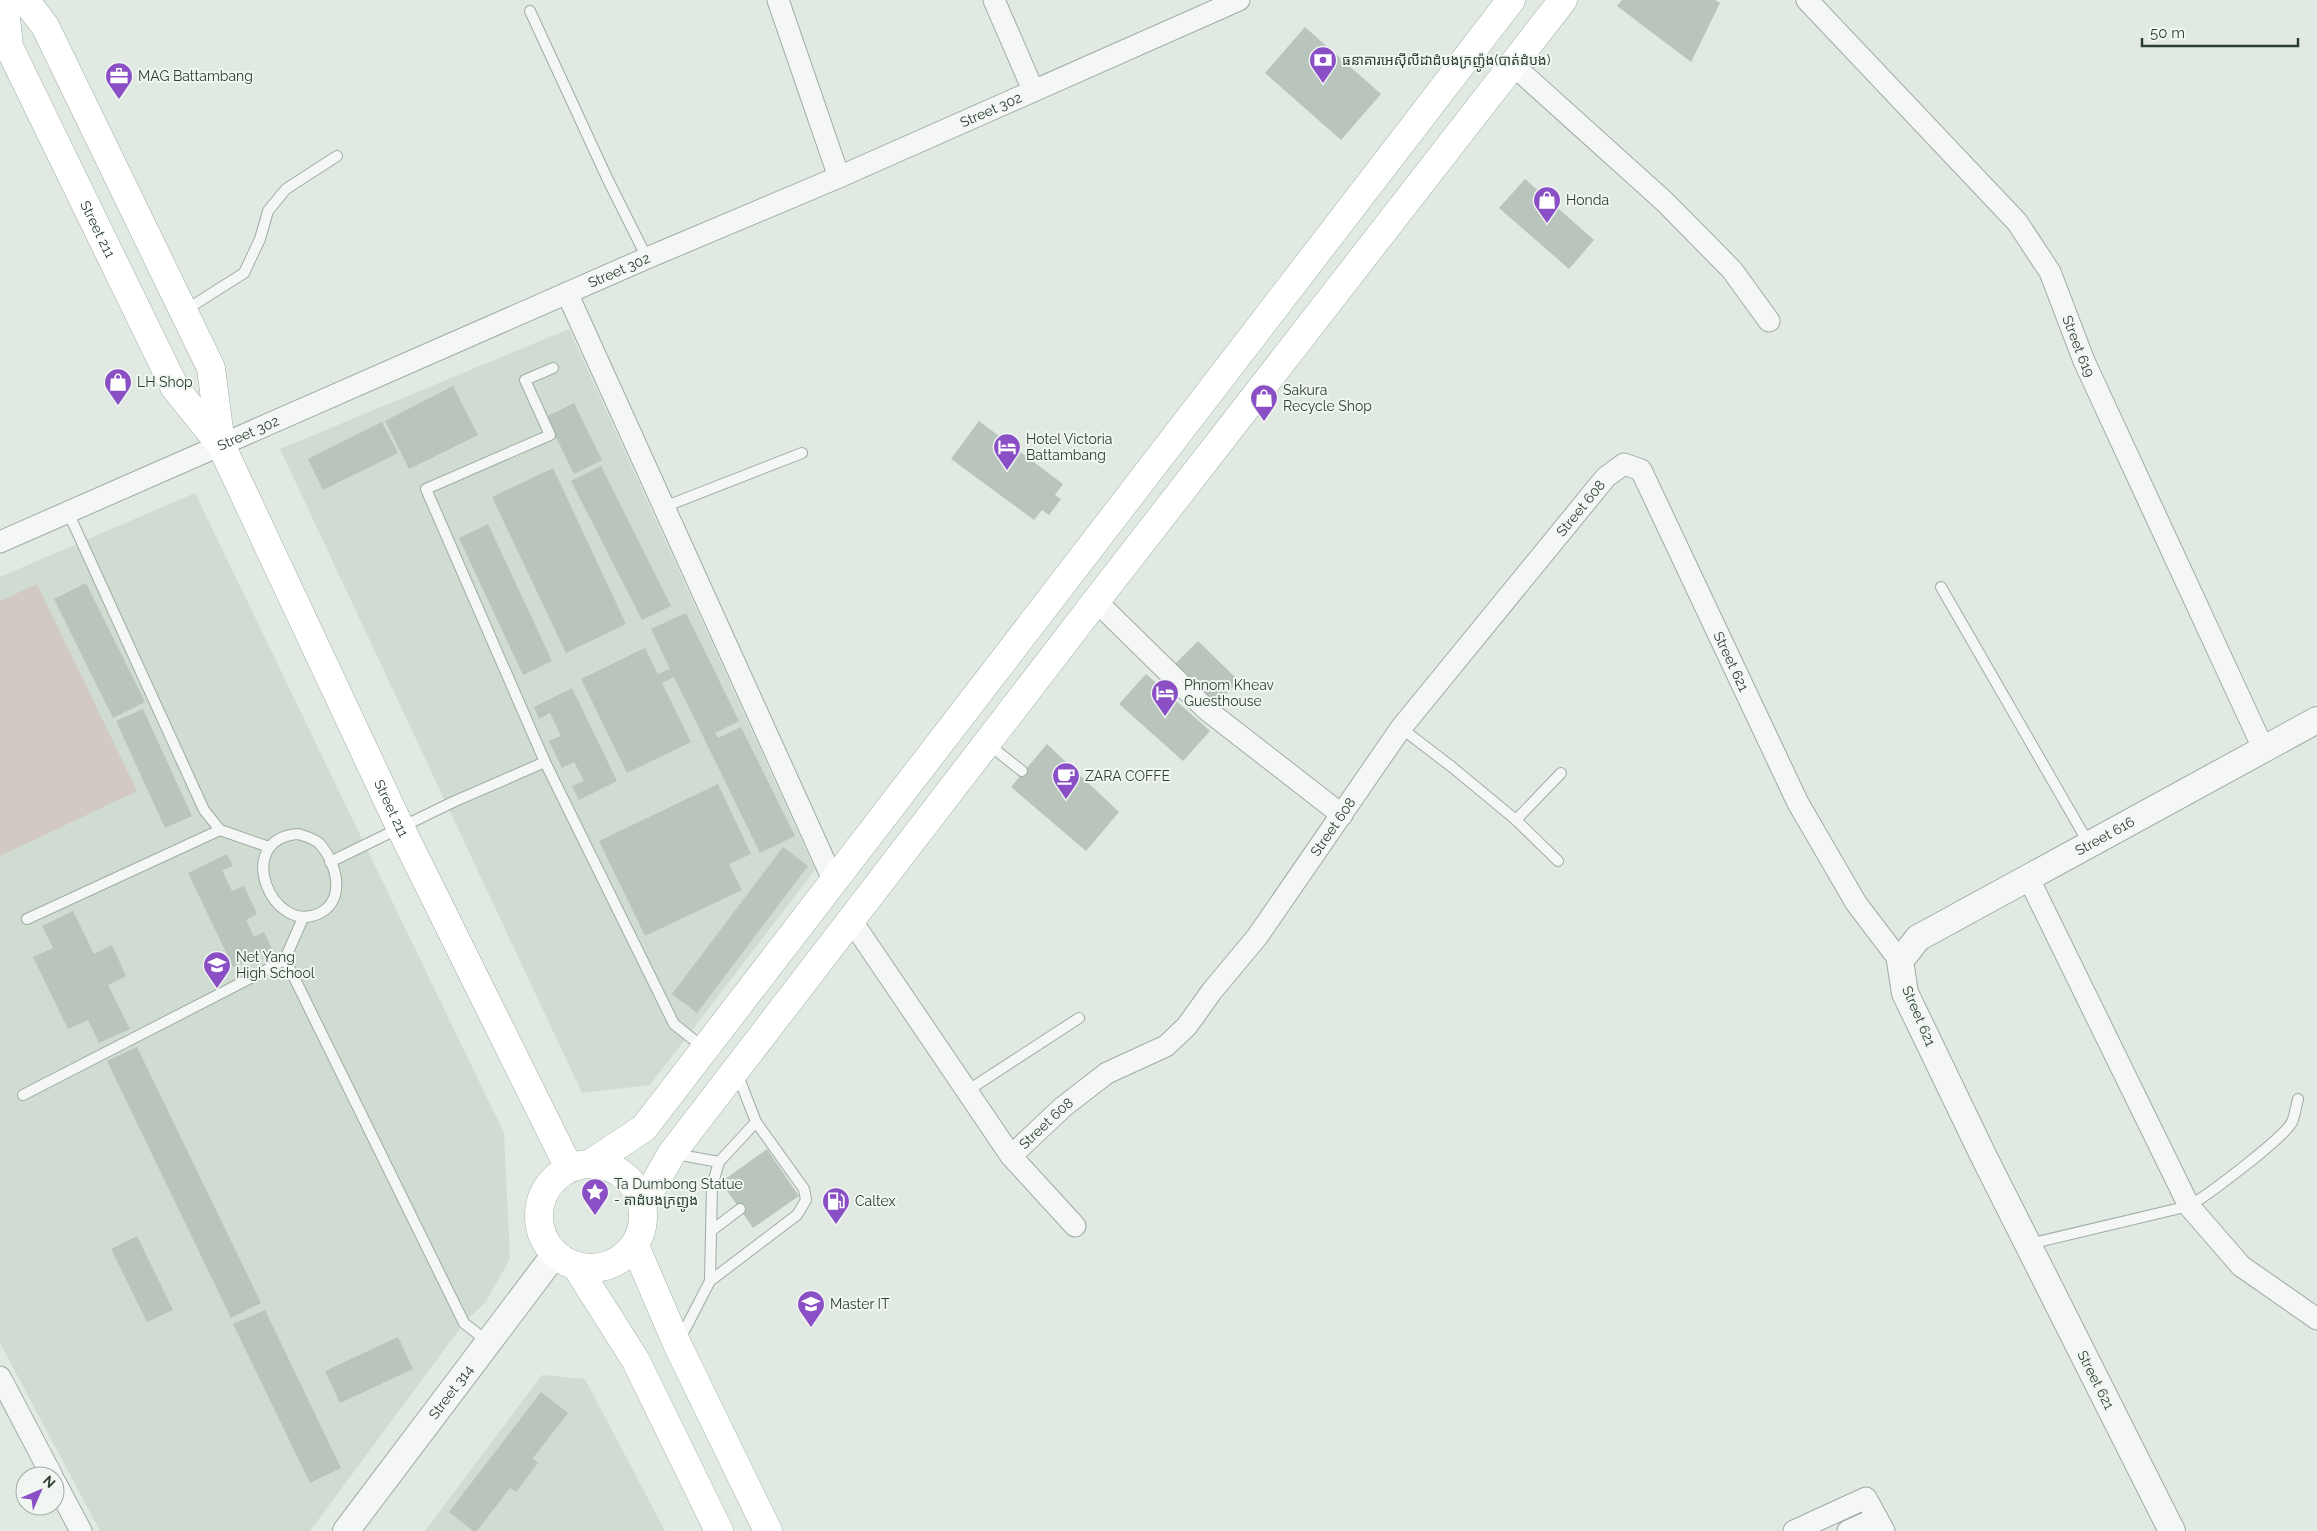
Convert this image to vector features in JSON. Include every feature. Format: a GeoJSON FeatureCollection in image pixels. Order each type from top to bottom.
{"type":"FeatureCollection","features":[{"type":"Feature","properties":{"kind":"main road","name":"Street 211"},"geometry":{"type":"LineString","coordinates":[[4,0],[9,47],[175,388],[221,445],[401,828],[580,1166]]}},
{"type":"Feature","properties":{"kind":"main road","name":"Street 211"},"geometry":{"type":"LineString","coordinates":[[25,0],[46,26],[211,368],[221,445]]}},
{"type":"Feature","properties":{"kind":"main road"},"geometry":{"type":"LineString","coordinates":[[718,1531],[636,1361],[566,1260],[546,1243],[540,1229],[539,1215],[541,1200],[547,1187],[557,1176],[580,1166],[644,1128],[1511,0]]}},
{"type":"Feature","properties":{"kind":"main road"},"geometry":{"type":"LineString","coordinates":[[642,1204],[672,1153],[1096,601],[1563,0]]}},
{"type":"Feature","properties":{"kind":"main road"},"geometry":{"type":"LineString","coordinates":[[566,1260],[602,1268],[615,1263],[635,1246],[642,1233],[644,1218],[642,1204],[637,1191],[629,1179],[605,1165],[580,1166]]}},
{"type":"Feature","properties":{"kind":"main road"},"geometry":{"type":"LineString","coordinates":[[635,1246],[677,1344],[768,1531]]}},
{"type":"Feature","properties":{"kind":"street"},"geometry":{"type":"LineString","coordinates":[[778,0],[839,177]]}},
{"type":"Feature","properties":{"kind":"street"},"geometry":{"type":"LineString","coordinates":[[994,0],[1032,90]]}},
{"type":"Feature","properties":{"kind":"street","name":"Street 302"},"geometry":{"type":"LineString","coordinates":[[0,542],[647,258],[839,177],[1239,0]]}},
{"type":"Feature","properties":{"kind":"street","name":"Street 619"},"geometry":{"type":"LineString","coordinates":[[1807,0],[2017,222],[2050,272],[2084,361],[2264,750]]}},
{"type":"Feature","properties":{"kind":"street"},"geometry":{"type":"LineString","coordinates":[[1513,65],[1665,202],[1732,270],[1769,321]]}},
{"type":"Feature","properties":{"kind":"street"},"geometry":{"type":"LineString","coordinates":[[567,293],[834,882]]}},
{"type":"Feature","properties":{"kind":"street","name":"Street 608"},"geometry":{"type":"LineString","coordinates":[[1011,1156],[1063,1106],[1100,1079],[1166,1046],[1187,1026],[1212,991],[1257,937],[1401,728],[1606,477],[1624,464]]}},
{"type":"Feature","properties":{"kind":"street","name":"Street 621"},"geometry":{"type":"LineString","coordinates":[[1624,464],[1641,470],[1798,804],[1856,904],[1900,961],[1905,993],[2172,1531]]}},
{"type":"Feature","properties":{"kind":"street"},"geometry":{"type":"LineString","coordinates":[[1096,601],[1207,710],[1342,815]]}},
{"type":"Feature","properties":{"kind":"street","name":"Street 616"},"geometry":{"type":"LineString","coordinates":[[1900,961],[1918,938],[2317,720]]}},
{"type":"Feature","properties":{"kind":"street"},"geometry":{"type":"LineString","coordinates":[[2028,877],[2189,1206],[2241,1266],[2317,1319]]}},
{"type":"Feature","properties":{"kind":"street"},"geometry":{"type":"LineString","coordinates":[[851,920],[1011,1156],[1075,1226]]}},
{"type":"Feature","properties":{"kind":"street","name":"Street 314"},"geometry":{"type":"LineString","coordinates":[[346,1531],[488,1342],[566,1260]]}},
{"type":"Feature","properties":{"kind":"street"},"geometry":{"type":"LineString","coordinates":[[0,1377],[47,1466]]}},
{"type":"Feature","properties":{"kind":"street"},"geometry":{"type":"LineString","coordinates":[[1794,1531],[1866,1498],[1880,1525],[1848,1531]]}},
{"type":"Feature","properties":{"kind":"street"},"geometry":{"type":"LineString","coordinates":[[65,1501],[81,1531]]}},
{"type":"Feature","properties":{"kind":"lane"},"geometry":{"type":"LineString","coordinates":[[530,11],[608,180],[647,258]]}},
{"type":"Feature","properties":{"kind":"lane"},"geometry":{"type":"LineString","coordinates":[[183,312],[244,273],[260,239],[268,211],[286,189],[337,156]]}},
{"type":"Feature","properties":{"kind":"lane"},"geometry":{"type":"LineString","coordinates":[[553,368],[525,380],[550,435],[426,489],[545,762],[674,1024],[705,1048]]}},
{"type":"Feature","properties":{"kind":"lane"},"geometry":{"type":"LineString","coordinates":[[664,506],[802,453]]}},
{"type":"Feature","properties":{"kind":"lane"},"geometry":{"type":"LineString","coordinates":[[68,512],[204,810],[220,830],[269,847]]}},
{"type":"Feature","properties":{"kind":"lane"},"geometry":{"type":"LineString","coordinates":[[1941,587],[2089,844]]}},
{"type":"Feature","properties":{"kind":"lane"},"geometry":{"type":"LineString","coordinates":[[1401,728],[1516,820],[1558,861]]}},
{"type":"Feature","properties":{"kind":"lane"},"geometry":{"type":"LineString","coordinates":[[987,743],[1022,771]]}},
{"type":"Feature","properties":{"kind":"lane"},"geometry":{"type":"LineString","coordinates":[[330,862],[453,802],[545,762]]}},
{"type":"Feature","properties":{"kind":"lane"},"geometry":{"type":"LineString","coordinates":[[1516,820],[1562,773]]}},
{"type":"Feature","properties":{"kind":"lane"},"geometry":{"type":"LineString","coordinates":[[27,919],[220,830]]}},
{"type":"Feature","properties":{"kind":"lane"},"geometry":{"type":"LineString","coordinates":[[287,834],[298,834],[318,843],[330,862],[337,883],[331,904],[314,916],[303,918],[288,914],[278,904],[264,875],[263,861],[269,847],[276,840],[287,834]]}},
{"type":"Feature","properties":{"kind":"lane"},"geometry":{"type":"LineString","coordinates":[[23,1095],[285,959],[303,918]]}},
{"type":"Feature","properties":{"kind":"lane"},"geometry":{"type":"LineString","coordinates":[[285,959],[464,1323],[488,1342]]}},
{"type":"Feature","properties":{"kind":"lane"},"geometry":{"type":"LineString","coordinates":[[967,1091],[1079,1018]]}},
{"type":"Feature","properties":{"kind":"lane"},"geometry":{"type":"LineString","coordinates":[[677,1344],[710,1282],[797,1215],[806,1200],[804,1189],[787,1172],[756,1122],[736,1070]]}},
{"type":"Feature","properties":{"kind":"lane"},"geometry":{"type":"LineString","coordinates":[[2028,1244],[2189,1206],[2211,1194],[2234,1172],[2275,1141],[2291,1123],[2298,1099]]}},
{"type":"Feature","properties":{"kind":"lane"},"geometry":{"type":"LineString","coordinates":[[710,1282],[712,1186],[719,1162],[756,1122]]}},
{"type":"Feature","properties":{"kind":"lane"},"geometry":{"type":"LineString","coordinates":[[672,1153],[719,1162]]}},
{"type":"Feature","properties":{"kind":"lane"},"geometry":{"type":"LineString","coordinates":[[711,1231],[740,1209]]}},
{"type":"Feature","properties":{"kind":"shaded area"},"geometry":{"type":"Polygon","coordinates":[[[569,329],[815,870],[650,1085],[582,1093],[280,449],[569,329]]]}},
{"type":"Feature","properties":{"kind":"shaded area","name":"Net Yang High School"},"geometry":{"type":"Polygon","coordinates":[[[195,493],[504,1133],[510,1259],[485,1303],[464,1323],[310,1531],[100,1531],[0,1343],[0,577],[195,493]]]}},
{"type":"Feature","properties":{"kind":"shaded area"},"geometry":{"type":"Polygon","coordinates":[[[37,584],[137,791],[0,856],[0,601],[37,584]]]}},
{"type":"Feature","properties":{"kind":"shaded area"},"geometry":{"type":"Polygon","coordinates":[[[542,1375],[585,1379],[665,1531],[425,1531],[542,1375]]]}},
{"type":"Feature","properties":{"kind":"building"},"geometry":{"type":"Polygon","coordinates":[[[1622,0],[1715,0],[1720,3],[1691,62],[1617,6],[1622,0]]]}},
{"type":"Feature","properties":{"kind":"building","name":"ធនាគារអេស៊ីលីដាដំបងក្រញ៉ូង(បាត់ដំបង)"},"geometry":{"type":"Polygon","coordinates":[[[1305,27],[1381,94],[1341,140],[1265,73],[1305,27]]]}},
{"type":"Feature","properties":{"kind":"building","name":"Honda"},"geometry":{"type":"Polygon","coordinates":[[[1525,179],[1594,240],[1569,269],[1499,208],[1525,179]]]}},
{"type":"Feature","properties":{"kind":"building"},"geometry":{"type":"Polygon","coordinates":[[[453,386],[478,435],[409,469],[385,421],[453,386]]]}},
{"type":"Feature","properties":{"kind":"building"},"geometry":{"type":"Polygon","coordinates":[[[574,403],[602,460],[574,474],[546,417],[574,403]]]}},
{"type":"Feature","properties":{"kind":"building","name":"Hotel Victoria Battambang"},"geometry":{"type":"Polygon","coordinates":[[[979,421],[1063,484],[1055,495],[1061,499],[1049,515],[1042,510],[1034,520],[951,459],[979,421]]]}},
{"type":"Feature","properties":{"kind":"building"},"geometry":{"type":"Polygon","coordinates":[[[382,422],[398,453],[323,490],[308,459],[382,422]]]}},
{"type":"Feature","properties":{"kind":"building"},"geometry":{"type":"Polygon","coordinates":[[[601,466],[671,606],[642,620],[571,481],[601,466]]]}},
{"type":"Feature","properties":{"kind":"building"},"geometry":{"type":"Polygon","coordinates":[[[553,468],[626,624],[566,653],[492,497],[553,468]]]}},
{"type":"Feature","properties":{"kind":"building"},"geometry":{"type":"Polygon","coordinates":[[[488,524],[552,661],[523,675],[459,538],[488,524]]]}},
{"type":"Feature","properties":{"kind":"building"},"geometry":{"type":"Polygon","coordinates":[[[86,583],[145,702],[113,718],[54,599],[86,583]]]}},
{"type":"Feature","properties":{"kind":"building"},"geometry":{"type":"Polygon","coordinates":[[[686,613],[739,721],[715,733],[718,738],[741,727],[795,836],[760,853],[674,677],[662,683],[691,742],[627,773],[581,679],[645,648],[658,674],[670,669],[651,629],[686,613]]]}},
{"type":"Feature","properties":{"kind":"building"},"geometry":{"type":"Polygon","coordinates":[[[1198,641],[1239,681],[1210,710],[1173,666],[1198,641]]]}},
{"type":"Feature","properties":{"kind":"building","name":"Phnom Kheav Guesthouse"},"geometry":{"type":"Polygon","coordinates":[[[1146,674],[1210,731],[1183,761],[1119,704],[1146,674]]]}},
{"type":"Feature","properties":{"kind":"building"},"geometry":{"type":"Polygon","coordinates":[[[572,688],[617,781],[579,800],[572,786],[584,781],[574,762],[562,768],[549,741],[561,736],[550,713],[539,719],[534,707],[572,688]]]}},
{"type":"Feature","properties":{"kind":"building"},"geometry":{"type":"Polygon","coordinates":[[[143,709],[192,816],[165,828],[116,721],[143,709]]]}},
{"type":"Feature","properties":{"kind":"building","name":"ZARA COFFE"},"geometry":{"type":"Polygon","coordinates":[[[1047,744],[1119,812],[1086,851],[1011,787],[1047,744]]]}},
{"type":"Feature","properties":{"kind":"building"},"geometry":{"type":"Polygon","coordinates":[[[718,784],[751,854],[729,864],[742,890],[645,936],[599,841],[718,784]]]}},
{"type":"Feature","properties":{"kind":"building"},"geometry":{"type":"Polygon","coordinates":[[[783,847],[808,866],[697,1013],[672,994],[783,847]]]}},
{"type":"Feature","properties":{"kind":"building"},"geometry":{"type":"Polygon","coordinates":[[[227,854],[233,866],[222,870],[232,891],[244,886],[257,914],[246,920],[254,937],[264,932],[272,949],[233,967],[188,873],[227,854]]]}},
{"type":"Feature","properties":{"kind":"building"},"geometry":{"type":"Polygon","coordinates":[[[73,911],[94,954],[112,945],[126,976],[108,985],[130,1029],[99,1043],[88,1020],[68,1029],[33,957],[53,948],[42,926],[73,911]]]}},
{"type":"Feature","properties":{"kind":"building"},"geometry":{"type":"Polygon","coordinates":[[[137,1047],[261,1303],[231,1318],[107,1061],[137,1047]]]}},
{"type":"Feature","properties":{"kind":"building"},"geometry":{"type":"Polygon","coordinates":[[[767,1149],[799,1196],[753,1228],[721,1182],[767,1149]]]}},
{"type":"Feature","properties":{"kind":"building"},"geometry":{"type":"Polygon","coordinates":[[[137,1236],[173,1310],[147,1322],[111,1249],[137,1236]]]}},
{"type":"Feature","properties":{"kind":"building"},"geometry":{"type":"Polygon","coordinates":[[[265,1310],[341,1468],[310,1483],[233,1324],[265,1310]]]}},
{"type":"Feature","properties":{"kind":"building"},"geometry":{"type":"Polygon","coordinates":[[[398,1337],[413,1369],[340,1403],[325,1371],[398,1337]]]}},
{"type":"Feature","properties":{"kind":"building"},"geometry":{"type":"Polygon","coordinates":[[[541,1392],[568,1413],[533,1458],[538,1463],[516,1492],[510,1488],[477,1531],[473,1531],[449,1512],[541,1392]]]}},
{"type":"Feature","properties":{"kind":"place","name":"ធនាគារអេស៊ីលីដាដំបងក្រញ៉ូង(បាត់ដំបង)"},"geometry":{"type":"Point","coordinates":[1323,84]}},
{"type":"Feature","properties":{"kind":"place","name":"MAG Battambang"},"geometry":{"type":"Point","coordinates":[119,100]}},
{"type":"Feature","properties":{"kind":"place","name":"Honda"},"geometry":{"type":"Point","coordinates":[1547,224]}},
{"type":"Feature","properties":{"kind":"place","name":"LH Shop"},"geometry":{"type":"Point","coordinates":[118,406]}},
{"type":"Feature","properties":{"kind":"place","name":"Sakura Recycle Shop"},"geometry":{"type":"Point","coordinates":[1264,422]}},
{"type":"Feature","properties":{"kind":"place","name":"Hotel Victoria Battambang"},"geometry":{"type":"Point","coordinates":[1007,471]}},
{"type":"Feature","properties":{"kind":"place","name":"Phnom Kheav Guesthouse"},"geometry":{"type":"Point","coordinates":[1165,717]}},
{"type":"Feature","properties":{"kind":"place","name":"ZARA COFFE"},"geometry":{"type":"Point","coordinates":[1066,800]}},
{"type":"Feature","properties":{"kind":"place","name":"Net Yang High School"},"geometry":{"type":"Point","coordinates":[217,989]}},
{"type":"Feature","properties":{"kind":"place","name":"Ta Dumbong Statue - តាដំបងក្រញូង"},"geometry":{"type":"Point","coordinates":[595,1216]}},
{"type":"Feature","properties":{"kind":"place","name":"Caltex"},"geometry":{"type":"Point","coordinates":[836,1225]}},
{"type":"Feature","properties":{"kind":"place","name":"Master IT"},"geometry":{"type":"Point","coordinates":[811,1328]}}]}
